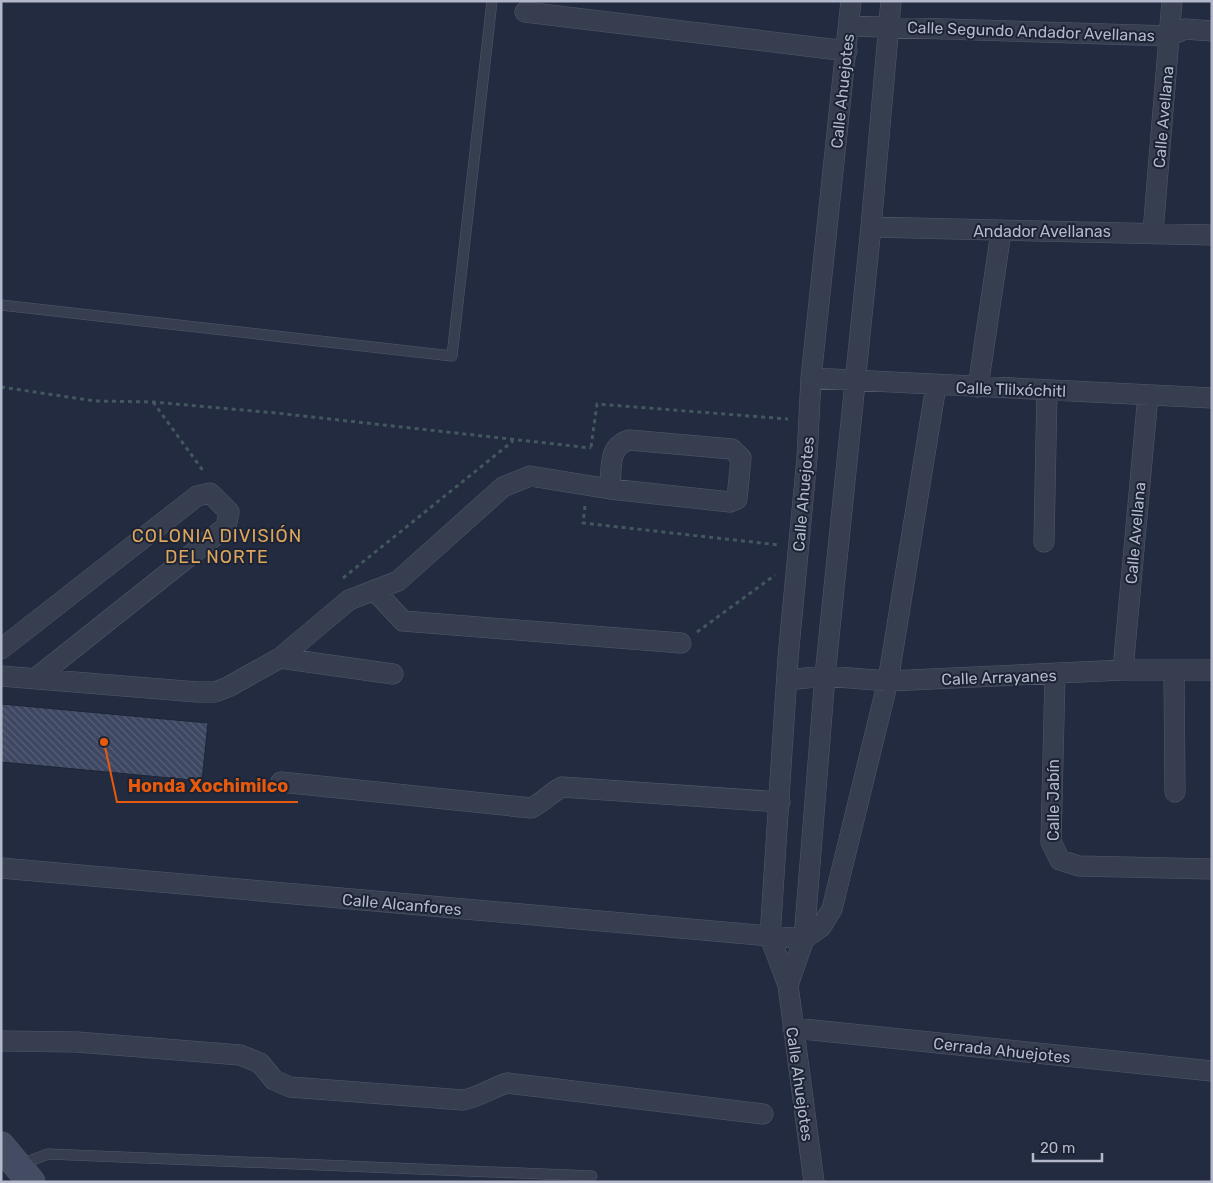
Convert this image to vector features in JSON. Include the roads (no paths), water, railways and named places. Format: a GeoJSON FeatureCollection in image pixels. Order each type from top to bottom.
{"type":"FeatureCollection","features":[{"type":"Feature","properties":{"kind":"street","name":"Calle Ahuejotes"},"geometry":{"type":"LineString","coordinates":[[814,1182],[792,1028],[788,985],[770,937],[787,680],[811,378],[850,26],[851,1]]}},
{"type":"Feature","properties":{"kind":"street","name":"Calle Ahuejotes"},"geometry":{"type":"LineString","coordinates":[[788,985],[804,939],[825,676],[856,382],[891,1]]}},
{"type":"Feature","properties":{"kind":"street","name":"Calle Avellana"},"geometry":{"type":"LineString","coordinates":[[1153,232],[1172,1]]}},
{"type":"Feature","properties":{"kind":"street"},"geometry":{"type":"LineString","coordinates":[[525,12],[846,51]]}},
{"type":"Feature","properties":{"kind":"street","name":"Calle Segundo Andador Avellanas"},"geometry":{"type":"LineString","coordinates":[[850,26],[1170,36],[1184,29],[1212,31]]}},
{"type":"Feature","properties":{"kind":"street","name":"Andador Avellanas"},"geometry":{"type":"LineString","coordinates":[[871,228],[1001,232],[1153,232],[1212,235]]}},
{"type":"Feature","properties":{"kind":"street"},"geometry":{"type":"LineString","coordinates":[[978,387],[1001,232]]}},
{"type":"Feature","properties":{"kind":"street","name":"Calle Tlilxóchitl"},"geometry":{"type":"LineString","coordinates":[[811,378],[936,386],[1212,398]]}},
{"type":"Feature","properties":{"kind":"street"},"geometry":{"type":"LineString","coordinates":[[804,939],[821,927],[832,908],[888,681],[936,386]]}},
{"type":"Feature","properties":{"kind":"street"},"geometry":{"type":"LineString","coordinates":[[1044,542],[1046,390]]}},
{"type":"Feature","properties":{"kind":"street","name":"Calle Avellana"},"geometry":{"type":"LineString","coordinates":[[1122,670],[1148,395]]}},
{"type":"Feature","properties":{"kind":"street"},"geometry":{"type":"LineString","coordinates":[[1,676],[215,692],[228,688],[280,658],[349,600],[376,592],[398,582],[503,487],[530,476],[610,489],[734,501],[738,499],[741,458],[732,450],[629,440],[620,443],[613,450],[610,489]]}},
{"type":"Feature","properties":{"kind":"street"},"geometry":{"type":"LineString","coordinates":[[1,649],[197,496],[210,493],[229,512],[226,527],[36,678]]}},
{"type":"Feature","properties":{"kind":"street"},"geometry":{"type":"LineString","coordinates":[[376,592],[403,622],[681,643]]}},
{"type":"Feature","properties":{"kind":"street"},"geometry":{"type":"LineString","coordinates":[[280,658],[393,674]]}},
{"type":"Feature","properties":{"kind":"street","name":"Calle Arrayanes"},"geometry":{"type":"LineString","coordinates":[[787,680],[825,676],[888,681],[1055,675],[1122,670],[1212,670]]}},
{"type":"Feature","properties":{"kind":"street"},"geometry":{"type":"LineString","coordinates":[[1174,670],[1175,792]]}},
{"type":"Feature","properties":{"kind":"street","name":"Calle Jabín"},"geometry":{"type":"LineString","coordinates":[[1055,675],[1051,842],[1060,860],[1079,866],[1212,869]]}},
{"type":"Feature","properties":{"kind":"street"},"geometry":{"type":"LineString","coordinates":[[282,782],[530,808],[541,803],[549,794],[562,787],[780,802]]}},
{"type":"Feature","properties":{"kind":"street","name":"Calle Alcanfores"},"geometry":{"type":"LineString","coordinates":[[1,868],[804,939]]}},
{"type":"Feature","properties":{"kind":"street","name":"Cerrada Ahuejotes"},"geometry":{"type":"LineString","coordinates":[[792,1028],[1212,1071]]}},
{"type":"Feature","properties":{"kind":"street"},"geometry":{"type":"LineString","coordinates":[[1,1041],[77,1042],[240,1055],[260,1063],[274,1080],[290,1087],[463,1100],[479,1097],[487,1090],[507,1083],[762,1114]]}},
{"type":"Feature","properties":{"kind":"lane"},"geometry":{"type":"LineString","coordinates":[[1,305],[452,356],[492,1]]}},
{"type":"Feature","properties":{"kind":"lane"},"geometry":{"type":"LineString","coordinates":[[17,1164],[48,1154],[592,1176]]}},
{"type":"Feature","properties":{"kind":"place","name":"Honda Xochimilco"},"geometry":{"type":"Point","coordinates":[104,742]}},
{"type":"Feature","properties":{"kind":"district","name":"COLONIA DIVISIÓN DEL NORTE"},"geometry":{"type":"Point","coordinates":[217,546]}}]}
